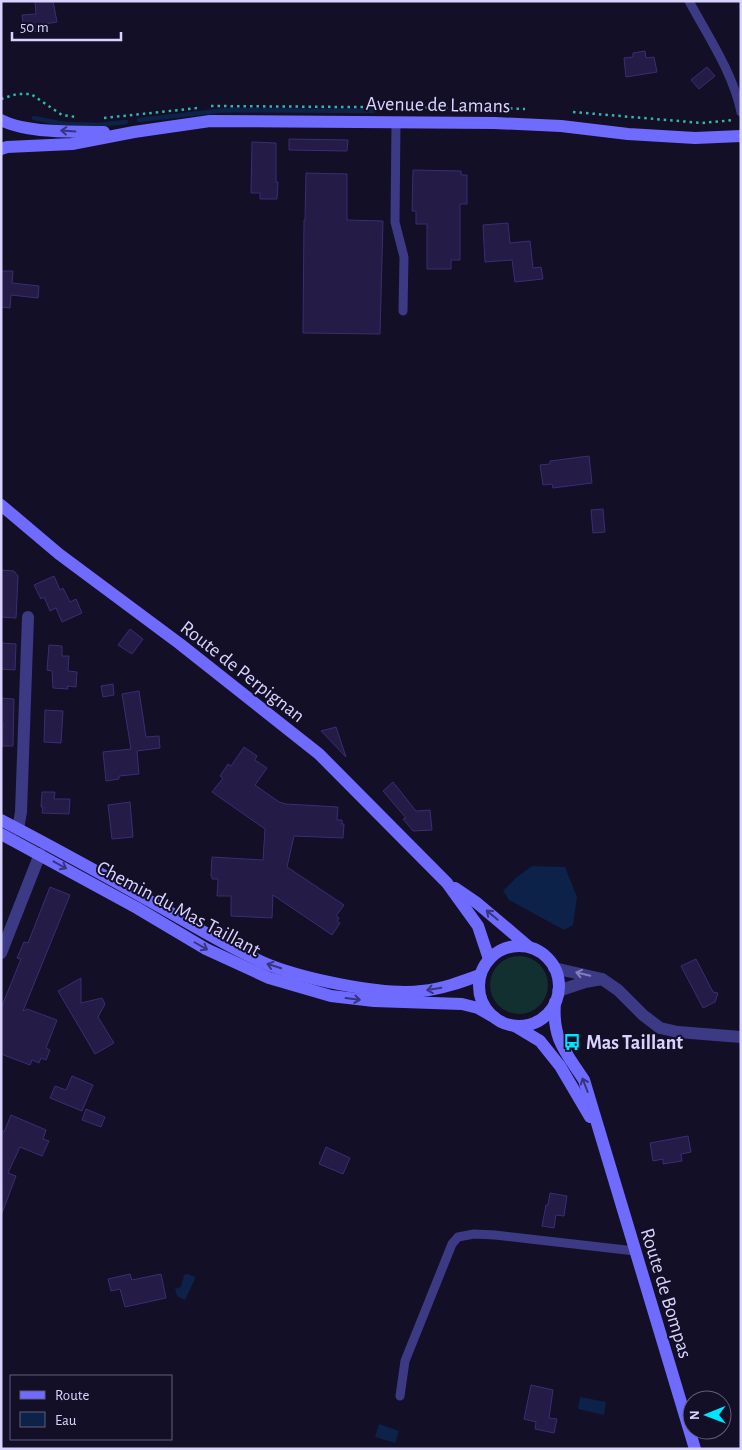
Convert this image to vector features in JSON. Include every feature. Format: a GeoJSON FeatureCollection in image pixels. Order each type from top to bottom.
{"type":"FeatureCollection","features":[{"type":"Feature","properties":{"kind":"main road","name":"Avenue de Lamans"},"geometry":{"type":"LineString","coordinates":[[1,120],[10,124],[37,129],[76,132],[134,132]]}},
{"type":"Feature","properties":{"kind":"main road","name":"Avenue de Lamans"},"geometry":{"type":"LineString","coordinates":[[1,149],[7,147],[72,144],[134,132],[210,121],[396,122],[561,126],[628,134],[694,138],[741,136]]}},
{"type":"Feature","properties":{"kind":"main road","name":"Route de Perpignan"},"geometry":{"type":"LineString","coordinates":[[1,505],[59,554],[180,644],[319,754],[447,883],[478,926],[489,959]]}},
{"type":"Feature","properties":{"kind":"main road","name":"Chemin du Mas Taillant"},"geometry":{"type":"LineString","coordinates":[[1,820],[219,941],[264,962],[297,973],[340,983],[384,990],[420,991],[455,984],[480,975]]}},
{"type":"Feature","properties":{"kind":"main road","name":"Chemin du Mas Taillant"},"geometry":{"type":"LineString","coordinates":[[1,834],[138,908],[206,949],[269,978],[331,996],[374,1002],[462,1004],[478,1008],[492,1016]]}},
{"type":"Feature","properties":{"kind":"main road","name":"Route de Perpignan"},"geometry":{"type":"LineString","coordinates":[[447,883],[477,903],[529,947]]}},
{"type":"Feature","properties":{"kind":"main road"},"geometry":{"type":"LineString","coordinates":[[507,947],[529,947],[539,951],[554,968],[558,979],[554,1020],[558,1040],[584,1080],[605,1148],[591,1118],[560,1066],[540,1041],[515,1026],[492,1016],[485,1007],[480,997],[480,975],[489,959],[497,952],[507,947]]}},
{"type":"Feature","properties":{"kind":"main road"},"geometry":{"type":"LineString","coordinates":[[515,1026],[527,1025],[539,1020],[548,1012],[556,997]]}},
{"type":"Feature","properties":{"kind":"main road","name":"Route de Bompas"},"geometry":{"type":"LineString","coordinates":[[605,1148],[694,1449]]}},
{"type":"Feature","properties":{"kind":"street"},"geometry":{"type":"LineString","coordinates":[[18,829],[21,812],[28,617]]}},
{"type":"Feature","properties":{"kind":"street"},"geometry":{"type":"LineString","coordinates":[[1,953],[40,854]]}},
{"type":"Feature","properties":{"kind":"street"},"geometry":{"type":"LineString","coordinates":[[554,968],[602,979],[618,990],[642,1016],[660,1028],[678,1032],[741,1037]]}},
{"type":"Feature","properties":{"kind":"street"},"geometry":{"type":"LineString","coordinates":[[556,997],[585,982],[602,979]]}},
{"type":"Feature","properties":{"kind":"lane"},"geometry":{"type":"LineString","coordinates":[[689,1],[738,96],[741,112]]}},
{"type":"Feature","properties":{"kind":"lane"},"geometry":{"type":"LineString","coordinates":[[396,122],[395,222],[404,257],[403,311]]}},
{"type":"Feature","properties":{"kind":"lane"},"geometry":{"type":"LineString","coordinates":[[400,1396],[405,1361],[452,1244],[458,1236],[474,1234],[495,1235],[635,1251]]}},
{"type":"Feature","properties":{"kind":"green space"},"geometry":{"type":"Polygon","coordinates":[[[513,956],[525,956],[540,964],[548,979],[548,991],[540,1006],[525,1014],[513,1014],[498,1006],[490,991],[490,979],[498,964],[513,956]]]}},
{"type":"Feature","properties":{"kind":"water"},"geometry":{"type":"Polygon","coordinates":[[[532,866],[565,867],[577,897],[573,925],[564,930],[509,900],[503,891],[532,866]]]}},
{"type":"Feature","properties":{"kind":"water"},"geometry":{"type":"Polygon","coordinates":[[[188,1274],[195,1277],[195,1279],[185,1300],[177,1296],[175,1289],[181,1287],[184,1275],[188,1274]]]}},
{"type":"Feature","properties":{"kind":"water"},"geometry":{"type":"Polygon","coordinates":[[[580,1397],[606,1402],[604,1415],[578,1409],[580,1397]]]}},
{"type":"Feature","properties":{"kind":"water"},"geometry":{"type":"Polygon","coordinates":[[[379,1424],[399,1431],[395,1443],[375,1437],[379,1424]]]}},
{"type":"Feature","properties":{"kind":"building"},"geometry":{"type":"Polygon","coordinates":[[[35,1],[53,1],[57,22],[39,25],[39,31],[24,33],[22,15],[36,14],[35,1]]]}},
{"type":"Feature","properties":{"kind":"building"},"geometry":{"type":"Polygon","coordinates":[[[645,51],[646,58],[654,57],[657,72],[626,77],[624,58],[633,57],[633,53],[645,51]]]}},
{"type":"Feature","properties":{"kind":"building"},"geometry":{"type":"Polygon","coordinates":[[[707,67],[715,76],[699,89],[691,80],[707,67]]]}},
{"type":"Feature","properties":{"kind":"building"},"geometry":{"type":"Polygon","coordinates":[[[289,139],[348,140],[347,151],[289,150],[289,139]]]}},
{"type":"Feature","properties":{"kind":"building"},"geometry":{"type":"Polygon","coordinates":[[[252,142],[276,143],[277,199],[260,199],[260,193],[251,193],[252,142]]]}},
{"type":"Feature","properties":{"kind":"building"},"geometry":{"type":"Polygon","coordinates":[[[413,170],[461,171],[461,175],[467,175],[467,204],[460,204],[460,260],[451,260],[451,269],[427,269],[427,224],[416,224],[416,211],[412,211],[413,170]]]}},
{"type":"Feature","properties":{"kind":"building"},"geometry":{"type":"Polygon","coordinates":[[[306,173],[347,174],[347,220],[383,221],[380,334],[303,333],[306,173]]]}},
{"type":"Feature","properties":{"kind":"building"},"geometry":{"type":"Polygon","coordinates":[[[508,223],[510,243],[530,241],[533,268],[541,267],[543,279],[515,282],[512,260],[485,262],[483,225],[508,223]]]}},
{"type":"Feature","properties":{"kind":"building"},"geometry":{"type":"Polygon","coordinates":[[[1,271],[13,271],[12,283],[39,286],[38,298],[11,295],[10,308],[1,307],[1,271]]]}},
{"type":"Feature","properties":{"kind":"building"},"geometry":{"type":"Polygon","coordinates":[[[589,456],[592,483],[553,488],[552,484],[543,485],[540,465],[550,464],[550,461],[589,456]]]}},
{"type":"Feature","properties":{"kind":"building"},"geometry":{"type":"Polygon","coordinates":[[[603,509],[605,532],[593,533],[591,510],[603,509]]]}},
{"type":"Feature","properties":{"kind":"building"},"geometry":{"type":"Polygon","coordinates":[[[1,570],[14,571],[18,576],[16,618],[1,617],[1,570]]]}},
{"type":"Feature","properties":{"kind":"building"},"geometry":{"type":"Polygon","coordinates":[[[54,576],[60,590],[63,588],[70,602],[76,599],[82,613],[62,622],[56,608],[50,611],[44,597],[41,599],[34,585],[54,576]]]}},
{"type":"Feature","properties":{"kind":"building"},"geometry":{"type":"Polygon","coordinates":[[[130,629],[143,639],[132,654],[118,645],[130,629]]]}},
{"type":"Feature","properties":{"kind":"building"},"geometry":{"type":"Polygon","coordinates":[[[1,643],[16,644],[15,670],[1,669],[1,643]]]}},
{"type":"Feature","properties":{"kind":"building"},"geometry":{"type":"Polygon","coordinates":[[[49,645],[62,646],[62,656],[69,656],[68,671],[77,672],[76,687],[67,686],[68,689],[53,688],[52,671],[47,670],[49,645]]]}},
{"type":"Feature","properties":{"kind":"building"},"geometry":{"type":"Polygon","coordinates":[[[113,684],[114,695],[103,697],[101,686],[113,684]]]}},
{"type":"Feature","properties":{"kind":"building"},"geometry":{"type":"Polygon","coordinates":[[[139,691],[146,737],[159,736],[160,748],[137,751],[139,774],[119,776],[119,779],[106,781],[103,752],[131,749],[122,694],[139,691]]]}},
{"type":"Feature","properties":{"kind":"building"},"geometry":{"type":"Polygon","coordinates":[[[1,698],[14,699],[13,746],[2,746],[1,698]]]}},
{"type":"Feature","properties":{"kind":"building"},"geometry":{"type":"Polygon","coordinates":[[[45,710],[63,711],[61,743],[44,742],[45,710]]]}},
{"type":"Feature","properties":{"kind":"building"},"geometry":{"type":"Polygon","coordinates":[[[336,727],[346,757],[321,731],[336,727]]]}},
{"type":"Feature","properties":{"kind":"building"},"geometry":{"type":"Polygon","coordinates":[[[244,747],[257,756],[255,760],[267,768],[255,785],[279,802],[338,807],[337,820],[342,820],[342,824],[344,824],[343,838],[294,836],[287,867],[344,905],[336,916],[339,918],[337,921],[340,923],[332,935],[273,895],[272,918],[231,916],[231,896],[217,896],[218,879],[212,879],[211,876],[212,857],[263,860],[265,829],[212,792],[223,778],[220,776],[228,764],[231,766],[244,747]]]}},
{"type":"Feature","properties":{"kind":"building"},"geometry":{"type":"Polygon","coordinates":[[[393,782],[416,811],[430,810],[432,830],[413,831],[403,819],[406,818],[383,791],[393,782]]]}},
{"type":"Feature","properties":{"kind":"building"},"geometry":{"type":"Polygon","coordinates":[[[42,792],[55,792],[54,799],[70,799],[69,814],[42,813],[42,792]]]}},
{"type":"Feature","properties":{"kind":"building"},"geometry":{"type":"Polygon","coordinates":[[[130,802],[133,837],[112,839],[108,805],[130,802]]]}},
{"type":"Feature","properties":{"kind":"building"},"geometry":{"type":"Polygon","coordinates":[[[50,887],[70,895],[23,1011],[27,1009],[57,1020],[46,1048],[50,1050],[46,1060],[41,1058],[39,1063],[32,1060],[30,1065],[1,1054],[1,1008],[21,959],[17,958],[24,942],[28,943],[50,887]]]}},
{"type":"Feature","properties":{"kind":"building"},"geometry":{"type":"Polygon","coordinates":[[[696,959],[713,992],[718,993],[715,1002],[703,1008],[681,966],[696,959]]]}},
{"type":"Feature","properties":{"kind":"building"},"geometry":{"type":"Polygon","coordinates":[[[81,978],[81,1003],[102,998],[105,1004],[98,1017],[114,1043],[95,1054],[58,991],[81,978]]]}},
{"type":"Feature","properties":{"kind":"building"},"geometry":{"type":"Polygon","coordinates":[[[72,1076],[93,1085],[82,1111],[50,1098],[55,1086],[66,1090],[72,1076]]]}},
{"type":"Feature","properties":{"kind":"building"},"geometry":{"type":"Polygon","coordinates":[[[86,1109],[105,1117],[101,1127],[82,1120],[86,1109]]]}},
{"type":"Feature","properties":{"kind":"building"},"geometry":{"type":"Polygon","coordinates":[[[11,1115],[46,1130],[43,1139],[49,1141],[42,1156],[20,1147],[8,1173],[16,1176],[2,1213],[1,1130],[4,1132],[11,1115]]]}},
{"type":"Feature","properties":{"kind":"building"},"geometry":{"type":"Polygon","coordinates":[[[688,1136],[691,1152],[681,1154],[682,1161],[663,1164],[663,1159],[653,1161],[650,1143],[688,1136]]]}},
{"type":"Feature","properties":{"kind":"building"},"geometry":{"type":"Polygon","coordinates":[[[326,1147],[350,1158],[343,1174],[319,1164],[326,1147]]]}},
{"type":"Feature","properties":{"kind":"building"},"geometry":{"type":"Polygon","coordinates":[[[550,1193],[567,1196],[564,1216],[556,1215],[554,1228],[542,1226],[550,1193]]]}},
{"type":"Feature","properties":{"kind":"building"},"geometry":{"type":"Polygon","coordinates":[[[130,1274],[132,1280],[161,1274],[166,1298],[125,1307],[120,1289],[111,1291],[108,1279],[130,1274]]]}},
{"type":"Feature","properties":{"kind":"building"},"geometry":{"type":"Polygon","coordinates":[[[531,1385],[553,1390],[549,1418],[557,1419],[554,1433],[535,1429],[536,1422],[524,1419],[531,1385]]]}},
{"type":"Feature","properties":{"kind":"waterway"},"geometry":{"type":"LineString","coordinates":[[139,120],[226,110],[373,111]]}},
{"type":"Feature","properties":{"kind":"waterway"},"geometry":{"type":"LineString","coordinates":[[34,118],[64,124],[98,125],[126,122]]}},
{"type":"Feature","properties":{"kind":"place","name":"Mas Taillant"},"geometry":{"type":"Point","coordinates":[572,1042]}}]}
